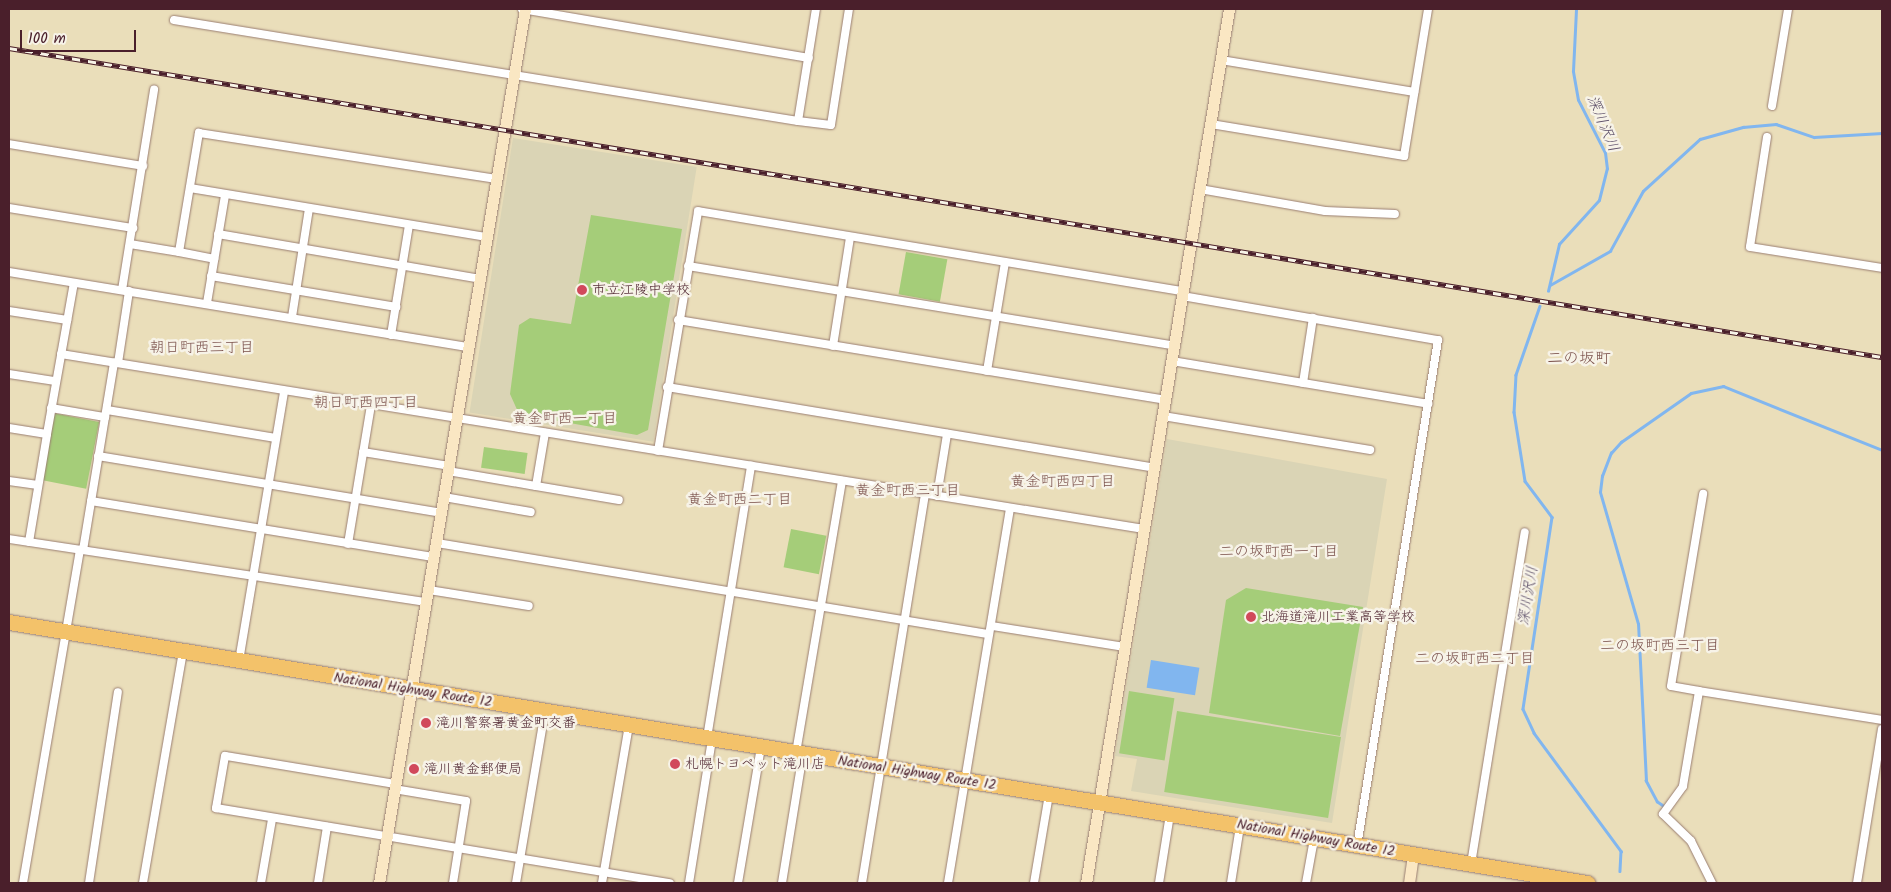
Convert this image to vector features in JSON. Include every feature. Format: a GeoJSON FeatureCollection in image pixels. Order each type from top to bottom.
{"type":"FeatureCollection","features":[{"type":"Feature","properties":{"kind":"highway","name":"National Highway Route 12"},"geometry":{"type":"LineString","coordinates":[[9,622],[1588,883]]}},
{"type":"Feature","properties":{"kind":"street"},"geometry":{"type":"LineString","coordinates":[[379,883],[442,513],[514,75],[523,9],[808,58]]}},
{"type":"Feature","properties":{"kind":"street"},"geometry":{"type":"LineString","coordinates":[[798,121],[816,9]]}},
{"type":"Feature","properties":{"kind":"street"},"geometry":{"type":"LineString","coordinates":[[174,20],[831,125],[849,9]]}},
{"type":"Feature","properties":{"kind":"street"},"geometry":{"type":"LineString","coordinates":[[1086,883],[1229,9]]}},
{"type":"Feature","properties":{"kind":"street"},"geometry":{"type":"LineString","coordinates":[[1211,124],[1404,156],[1428,9]]}},
{"type":"Feature","properties":{"kind":"street"},"geometry":{"type":"LineString","coordinates":[[1772,106],[1788,9]]}},
{"type":"Feature","properties":{"kind":"street"},"geometry":{"type":"LineString","coordinates":[[1221,60],[1414,92]]}},
{"type":"Feature","properties":{"kind":"street"},"geometry":{"type":"LineString","coordinates":[[23,883],[66,632],[116,363],[130,244],[154,90]]}},
{"type":"Feature","properties":{"kind":"street"},"geometry":{"type":"LineString","coordinates":[[179,252],[199,133],[497,178]]}},
{"type":"Feature","properties":{"kind":"street"},"geometry":{"type":"LineString","coordinates":[[1766,137],[1750,247],[1882,268]]}},
{"type":"Feature","properties":{"kind":"street"},"geometry":{"type":"LineString","coordinates":[[9,144],[142,166]]}},
{"type":"Feature","properties":{"kind":"street"},"geometry":{"type":"LineString","coordinates":[[190,188],[487,237]]}},
{"type":"Feature","properties":{"kind":"street"},"geometry":{"type":"LineString","coordinates":[[1200,189],[1325,211],[1395,214]]}},
{"type":"Feature","properties":{"kind":"street"},"geometry":{"type":"LineString","coordinates":[[207,303],[225,194]]}},
{"type":"Feature","properties":{"kind":"street"},"geometry":{"type":"LineString","coordinates":[[9,208],[133,228]]}},
{"type":"Feature","properties":{"kind":"street"},"geometry":{"type":"LineString","coordinates":[[292,317],[309,209]]}},
{"type":"Feature","properties":{"kind":"street"},"geometry":{"type":"LineString","coordinates":[[658,451],[678,320],[698,212],[1005,262],[1438,340],[1357,846]]}},
{"type":"Feature","properties":{"kind":"street"},"geometry":{"type":"LineString","coordinates":[[391,334],[409,225]]}},
{"type":"Feature","properties":{"kind":"street"},"geometry":{"type":"LineString","coordinates":[[218,234],[480,279]]}},
{"type":"Feature","properties":{"kind":"street"},"geometry":{"type":"LineString","coordinates":[[834,346],[850,237]]}},
{"type":"Feature","properties":{"kind":"street"},"geometry":{"type":"LineString","coordinates":[[130,244],[214,259]]}},
{"type":"Feature","properties":{"kind":"street"},"geometry":{"type":"LineString","coordinates":[[987,371],[1005,262]]}},
{"type":"Feature","properties":{"kind":"street"},"geometry":{"type":"LineString","coordinates":[[688,266],[1174,346]]}},
{"type":"Feature","properties":{"kind":"street"},"geometry":{"type":"LineString","coordinates":[[9,272],[469,347]]}},
{"type":"Feature","properties":{"kind":"street"},"geometry":{"type":"LineString","coordinates":[[211,276],[396,306]]}},
{"type":"Feature","properties":{"kind":"street"},"geometry":{"type":"LineString","coordinates":[[30,542],[55,381],[74,283]]}},
{"type":"Feature","properties":{"kind":"street"},"geometry":{"type":"LineString","coordinates":[[9,311],[66,320]]}},
{"type":"Feature","properties":{"kind":"street"},"geometry":{"type":"LineString","coordinates":[[1302,383],[1313,318]]}},
{"type":"Feature","properties":{"kind":"street"},"geometry":{"type":"LineString","coordinates":[[678,320],[1166,400]]}},
{"type":"Feature","properties":{"kind":"street"},"geometry":{"type":"LineString","coordinates":[[60,354],[1144,529]]}},
{"type":"Feature","properties":{"kind":"street"},"geometry":{"type":"LineString","coordinates":[[1172,361],[1428,404]]}},
{"type":"Feature","properties":{"kind":"street"},"geometry":{"type":"LineString","coordinates":[[9,374],[55,381]]}},
{"type":"Feature","properties":{"kind":"street"},"geometry":{"type":"LineString","coordinates":[[668,387],[1154,468]]}},
{"type":"Feature","properties":{"kind":"street"},"geometry":{"type":"LineString","coordinates":[[239,661],[284,391]]}},
{"type":"Feature","properties":{"kind":"street"},"geometry":{"type":"LineString","coordinates":[[348,544],[371,405]]}},
{"type":"Feature","properties":{"kind":"street"},"geometry":{"type":"LineString","coordinates":[[51,408],[276,438]]}},
{"type":"Feature","properties":{"kind":"street"},"geometry":{"type":"LineString","coordinates":[[1163,416],[1370,450]]}},
{"type":"Feature","properties":{"kind":"street"},"geometry":{"type":"LineString","coordinates":[[9,428],[46,434]]}},
{"type":"Feature","properties":{"kind":"street"},"geometry":{"type":"LineString","coordinates":[[536,486],[545,433]]}},
{"type":"Feature","properties":{"kind":"street"},"geometry":{"type":"LineString","coordinates":[[937,496],[947,434]]}},
{"type":"Feature","properties":{"kind":"street"},"geometry":{"type":"LineString","coordinates":[[363,452],[536,486],[619,500]]}},
{"type":"Feature","properties":{"kind":"street"},"geometry":{"type":"LineString","coordinates":[[98,456],[442,513]]}},
{"type":"Feature","properties":{"kind":"street"},"geometry":{"type":"LineString","coordinates":[[689,883],[730,592],[752,466]]}},
{"type":"Feature","properties":{"kind":"street"},"geometry":{"type":"LineString","coordinates":[[782,883],[842,480]]}},
{"type":"Feature","properties":{"kind":"street"},"geometry":{"type":"LineString","coordinates":[[9,481],[38,485]]}},
{"type":"Feature","properties":{"kind":"street"},"geometry":{"type":"LineString","coordinates":[[862,883],[925,494]]}},
{"type":"Feature","properties":{"kind":"street"},"geometry":{"type":"LineString","coordinates":[[1702,494],[1672,686],[1882,720]]}},
{"type":"Feature","properties":{"kind":"street"},"geometry":{"type":"LineString","coordinates":[[444,497],[531,512]]}},
{"type":"Feature","properties":{"kind":"street"},"geometry":{"type":"LineString","coordinates":[[91,502],[434,557]]}},
{"type":"Feature","properties":{"kind":"street"},"geometry":{"type":"LineString","coordinates":[[948,883],[1010,508]]}},
{"type":"Feature","properties":{"kind":"street"},"geometry":{"type":"LineString","coordinates":[[1471,864],[1525,532]]}},
{"type":"Feature","properties":{"kind":"street"},"geometry":{"type":"LineString","coordinates":[[9,539],[253,575],[529,606]]}},
{"type":"Feature","properties":{"kind":"street"},"geometry":{"type":"LineString","coordinates":[[437,543],[988,634]]}},
{"type":"Feature","properties":{"kind":"street"},"geometry":{"type":"LineString","coordinates":[[992,626],[1125,647]]}},
{"type":"Feature","properties":{"kind":"street"},"geometry":{"type":"LineString","coordinates":[[143,883],[183,651]]}},
{"type":"Feature","properties":{"kind":"street"},"geometry":{"type":"LineString","coordinates":[[1699,691],[1683,786],[1663,814],[1691,841],[1712,883]]}},
{"type":"Feature","properties":{"kind":"street"},"geometry":{"type":"LineString","coordinates":[[89,883],[118,692]]}},
{"type":"Feature","properties":{"kind":"street"},"geometry":{"type":"LineString","coordinates":[[516,883],[545,711]]}},
{"type":"Feature","properties":{"kind":"street"},"geometry":{"type":"LineString","coordinates":[[602,883],[629,725]]}},
{"type":"Feature","properties":{"kind":"street"},"geometry":{"type":"LineString","coordinates":[[1856,883],[1878,779],[1882,729]]}},
{"type":"Feature","properties":{"kind":"street"},"geometry":{"type":"LineString","coordinates":[[738,883],[761,747]]}},
{"type":"Feature","properties":{"kind":"street"},"geometry":{"type":"LineString","coordinates":[[452,883],[458,848],[466,801],[225,756],[216,808],[272,819],[458,848],[670,883]]}},
{"type":"Feature","properties":{"kind":"street"},"geometry":{"type":"LineString","coordinates":[[1034,883],[1049,794]]}},
{"type":"Feature","properties":{"kind":"street"},"geometry":{"type":"LineString","coordinates":[[1159,883],[1170,814]]}},
{"type":"Feature","properties":{"kind":"street"},"geometry":{"type":"LineString","coordinates":[[261,883],[272,819]]}},
{"type":"Feature","properties":{"kind":"street"},"geometry":{"type":"LineString","coordinates":[[1231,883],[1240,826]]}},
{"type":"Feature","properties":{"kind":"street"},"geometry":{"type":"LineString","coordinates":[[318,883],[327,827]]}},
{"type":"Feature","properties":{"kind":"street"},"geometry":{"type":"LineString","coordinates":[[1306,883],[1314,839]]}},
{"type":"Feature","properties":{"kind":"street"},"geometry":{"type":"LineString","coordinates":[[1409,883],[1413,854]]}},
{"type":"Feature","properties":{"kind":"shaded area","name":"市立江陵中学校"},"geometry":{"type":"Polygon","coordinates":[[[513,138],[697,167],[653,442],[470,413],[513,138]]]}},
{"type":"Feature","properties":{"kind":"shaded area","name":"北海道滝川工業高等学校"},"geometry":{"type":"Polygon","coordinates":[[[1167,439],[1387,479],[1332,823],[1131,791],[1137,759],[1115,756],[1167,439]]]}},
{"type":"Feature","properties":{"kind":"green space"},"geometry":{"type":"Polygon","coordinates":[[[591,215],[682,229],[648,430],[637,435],[519,414],[510,394],[519,325],[530,318],[571,324],[591,215]]]}},
{"type":"Feature","properties":{"kind":"green space"},"geometry":{"type":"Polygon","coordinates":[[[906,252],[947,259],[940,302],[899,294],[906,252]]]}},
{"type":"Feature","properties":{"kind":"green space"},"geometry":{"type":"Polygon","coordinates":[[[53,413],[99,422],[86,489],[40,480],[53,413]]]}},
{"type":"Feature","properties":{"kind":"green space"},"geometry":{"type":"Polygon","coordinates":[[[484,447],[528,453],[525,474],[481,468],[484,447]]]}},
{"type":"Feature","properties":{"kind":"green space"},"geometry":{"type":"Polygon","coordinates":[[[791,529],[826,536],[819,574],[784,567],[791,529]]]}},
{"type":"Feature","properties":{"kind":"green space"},"geometry":{"type":"Polygon","coordinates":[[[1246,588],[1363,607],[1340,736],[1209,713],[1226,600],[1246,588]]]}},
{"type":"Feature","properties":{"kind":"green space"},"geometry":{"type":"Polygon","coordinates":[[[1129,691],[1174,698],[1165,760],[1119,753],[1129,691]]]}},
{"type":"Feature","properties":{"kind":"green space"},"geometry":{"type":"Polygon","coordinates":[[[1177,711],[1341,737],[1328,818],[1164,792],[1177,711]]]}},
{"type":"Feature","properties":{"kind":"water"},"geometry":{"type":"Polygon","coordinates":[[[1151,660],[1199,668],[1195,695],[1147,688],[1151,660]]]}},
{"type":"Feature","properties":{"kind":"waterway","name":"深川沢川"},"geometry":{"type":"LineString","coordinates":[[1548,291],[1559,244],[1599,200],[1607,169],[1605,153],[1578,100],[1573,71],[1576,9]]}},
{"type":"Feature","properties":{"kind":"waterway"},"geometry":{"type":"LineString","coordinates":[[1550,285],[1610,251],[1643,191],[1700,139],[1743,127],[1776,124],[1814,137],[1882,133]]}},
{"type":"Feature","properties":{"kind":"waterway","name":"深川沢川"},"geometry":{"type":"LineString","coordinates":[[1540,306],[1516,375],[1514,412],[1525,481],[1552,517],[1523,709],[1534,733],[1621,851],[1620,871]]}},
{"type":"Feature","properties":{"kind":"waterway"},"geometry":{"type":"LineString","coordinates":[[1663,806],[1657,802],[1646,781],[1638,624],[1600,492],[1602,476],[1611,453],[1621,442],[1691,393],[1723,386],[1882,450]]}},
{"type":"Feature","properties":{"kind":"railway"},"geometry":{"type":"LineString","coordinates":[[9,48],[1882,357]]}},
{"type":"Feature","properties":{"kind":"place","name":"市立江陵中学校"},"geometry":{"type":"Point","coordinates":[582,290]}},
{"type":"Feature","properties":{"kind":"place","name":"北海道滝川工業高等学校"},"geometry":{"type":"Point","coordinates":[1251,617]}},
{"type":"Feature","properties":{"kind":"place","name":"滝川警察署黄金町交番"},"geometry":{"type":"Point","coordinates":[426,723]}},
{"type":"Feature","properties":{"kind":"place","name":"札幌トヨペット滝川店"},"geometry":{"type":"Point","coordinates":[675,764]}},
{"type":"Feature","properties":{"kind":"place","name":"滝川黄金郵便局"},"geometry":{"type":"Point","coordinates":[414,769]}},
{"type":"Feature","properties":{"kind":"district","name":"朝日町西三丁目"},"geometry":{"type":"Point","coordinates":[202,349]}},
{"type":"Feature","properties":{"kind":"district","name":"二の坂町"},"geometry":{"type":"Point","coordinates":[1579,359]}},
{"type":"Feature","properties":{"kind":"district","name":"朝日町西四丁目"},"geometry":{"type":"Point","coordinates":[366,404]}},
{"type":"Feature","properties":{"kind":"district","name":"黄金町西一丁目"},"geometry":{"type":"Point","coordinates":[565,420]}},
{"type":"Feature","properties":{"kind":"district","name":"黄金町西四丁目"},"geometry":{"type":"Point","coordinates":[1063,483]}},
{"type":"Feature","properties":{"kind":"district","name":"黄金町西三丁目"},"geometry":{"type":"Point","coordinates":[908,492]}},
{"type":"Feature","properties":{"kind":"district","name":"黄金町西二丁目"},"geometry":{"type":"Point","coordinates":[740,501]}},
{"type":"Feature","properties":{"kind":"district","name":"二の坂町西一丁目"},"geometry":{"type":"Point","coordinates":[1279,553]}},
{"type":"Feature","properties":{"kind":"district","name":"二の坂町西三丁目"},"geometry":{"type":"Point","coordinates":[1660,647]}},
{"type":"Feature","properties":{"kind":"district","name":"二の坂町西二丁目"},"geometry":{"type":"Point","coordinates":[1475,660]}}]}
